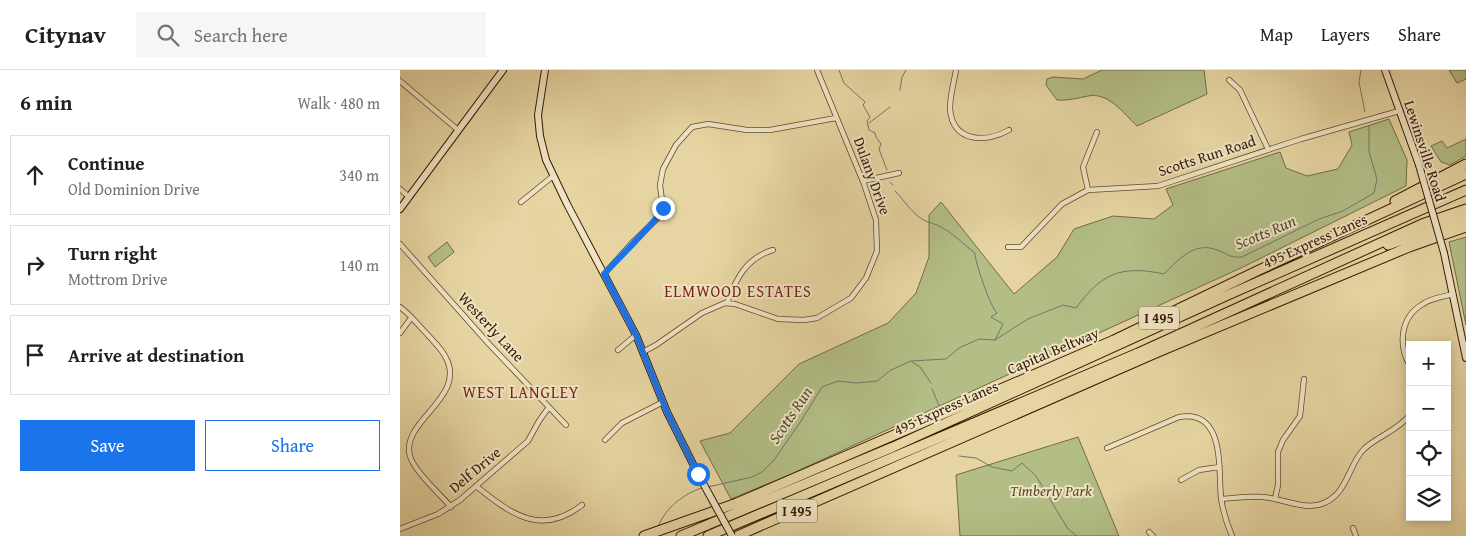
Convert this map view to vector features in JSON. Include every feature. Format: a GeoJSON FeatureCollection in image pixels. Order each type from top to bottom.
{"type":"FeatureCollection","features":[{"type":"Feature","properties":{"kind":"highway"},"geometry":{"type":"LineString","coordinates":[[1320,241],[1466,164]]}},
{"type":"Feature","properties":{"kind":"highway","name":"Capital Beltway"},"geometry":{"type":"LineString","coordinates":[[648,534],[746,499],[1114,340],[1320,241],[1466,174]]}},
{"type":"Feature","properties":{"kind":"highway","name":"495 Express Lanes"},"geometry":{"type":"LineString","coordinates":[[681,536],[893,447],[1466,190]]}},
{"type":"Feature","properties":{"kind":"highway","name":"495 Express Lanes"},"geometry":{"type":"LineString","coordinates":[[708,536],[1138,353],[1422,224],[1466,209]]}},
{"type":"Feature","properties":{"kind":"highway"},"geometry":{"type":"LineString","coordinates":[[1334,264],[1466,218]]}},
{"type":"Feature","properties":{"kind":"highway","name":"I 495"},"geometry":{"type":"LineString","coordinates":[[737,536],[1165,350],[1409,247],[1466,227]]}},
{"type":"Feature","properties":{"kind":"main road"},"geometry":{"type":"LineString","coordinates":[[400,209],[504,70]]}},
{"type":"Feature","properties":{"kind":"main road"},"geometry":{"type":"LineString","coordinates":[[545,70],[539,100],[538,125],[543,149],[553,176],[636,335],[675,430],[732,536]]}},
{"type":"Feature","properties":{"kind":"main road","name":"Lewinsville Road"},"geometry":{"type":"LineString","coordinates":[[1385,70],[1419,165],[1444,253],[1466,353]]}},
{"type":"Feature","properties":{"kind":"street","name":"Dulany Drive"},"geometry":{"type":"LineString","coordinates":[[727,303],[778,319],[804,320],[824,315],[851,298],[871,269],[878,241],[876,220],[863,181],[818,70]]}},
{"type":"Feature","properties":{"kind":"street"},"geometry":{"type":"LineString","coordinates":[[956,70],[950,108],[958,128],[967,135],[980,139],[991,138],[1009,130]]}},
{"type":"Feature","properties":{"kind":"street"},"geometry":{"type":"LineString","coordinates":[[1229,80],[1240,90],[1268,149]]}},
{"type":"Feature","properties":{"kind":"street"},"geometry":{"type":"LineString","coordinates":[[400,81],[458,130]]}},
{"type":"Feature","properties":{"kind":"street","name":"Scotts Run Road"},"geometry":{"type":"LineString","coordinates":[[1008,246],[1021,247],[1062,204],[1088,190],[1158,186],[1268,149],[1399,111]]}},
{"type":"Feature","properties":{"kind":"street"},"geometry":{"type":"LineString","coordinates":[[604,274],[660,216],[663,208],[660,185],[663,170],[676,145],[692,127],[708,124],[747,130],[768,130],[836,118]]}},
{"type":"Feature","properties":{"kind":"street"},"geometry":{"type":"LineString","coordinates":[[1088,190],[1082,167],[1096,132]]}},
{"type":"Feature","properties":{"kind":"street"},"geometry":{"type":"LineString","coordinates":[[863,181],[899,173]]}},
{"type":"Feature","properties":{"kind":"street"},"geometry":{"type":"LineString","coordinates":[[521,202],[553,176]]}},
{"type":"Feature","properties":{"kind":"street"},"geometry":{"type":"LineString","coordinates":[[400,189],[409,197]]}},
{"type":"Feature","properties":{"kind":"street","name":"Westerly Lane"},"geometry":{"type":"LineString","coordinates":[[400,244],[488,343],[566,424]]}},
{"type":"Feature","properties":{"kind":"street"},"geometry":{"type":"LineString","coordinates":[[642,352],[656,345],[702,313],[727,303],[734,285],[743,270],[755,258],[773,250]]}},
{"type":"Feature","properties":{"kind":"street"},"geometry":{"type":"LineString","coordinates":[[1406,355],[1402,344],[1403,330],[1408,318],[1423,304],[1453,294]]}},
{"type":"Feature","properties":{"kind":"street"},"geometry":{"type":"LineString","coordinates":[[400,307],[444,354],[450,372],[446,391],[412,435],[409,446],[410,456],[451,506]]}},
{"type":"Feature","properties":{"kind":"street"},"geometry":{"type":"LineString","coordinates":[[400,333],[411,318]]}},
{"type":"Feature","properties":{"kind":"street"},"geometry":{"type":"LineString","coordinates":[[618,350],[636,335]]}},
{"type":"Feature","properties":{"kind":"street"},"geometry":{"type":"LineString","coordinates":[[1275,499],[1278,485],[1278,452],[1283,440],[1300,416],[1304,379]]}},
{"type":"Feature","properties":{"kind":"street"},"geometry":{"type":"LineString","coordinates":[[605,440],[622,424],[664,402]]}},
{"type":"Feature","properties":{"kind":"street","name":"Delf Drive"},"geometry":{"type":"LineString","coordinates":[[400,530],[413,526],[451,506],[476,486],[528,441],[549,407]]}},
{"type":"Feature","properties":{"kind":"street"},"geometry":{"type":"LineString","coordinates":[[1107,448],[1179,417],[1201,420],[1214,433],[1221,499],[1232,536]]}},
{"type":"Feature","properties":{"kind":"street"},"geometry":{"type":"LineString","coordinates":[[1221,499],[1257,497],[1275,499],[1305,507],[1318,505],[1331,499],[1340,490],[1354,462],[1364,449],[1406,419]]}},
{"type":"Feature","properties":{"kind":"street"},"geometry":{"type":"LineString","coordinates":[[1181,480],[1199,470],[1219,467]]}},
{"type":"Feature","properties":{"kind":"street"},"geometry":{"type":"LineString","coordinates":[[476,486],[522,524]]}},
{"type":"Feature","properties":{"kind":"street"},"geometry":{"type":"LineString","coordinates":[[566,523],[582,505]]}},
{"type":"Feature","properties":{"kind":"street"},"geometry":{"type":"LineString","coordinates":[[1353,528],[1356,536]]}},
{"type":"Feature","properties":{"kind":"green space"},"geometry":{"type":"Polygon","coordinates":[[[1102,70],[1204,70],[1207,94],[1137,126],[1115,105],[1103,97],[1088,96],[1069,100],[1057,100],[1046,85],[1047,79],[1053,77],[1083,79],[1102,70]]]}},
{"type":"Feature","properties":{"kind":"green space"},"geometry":{"type":"Polygon","coordinates":[[[1449,70],[1466,70],[1466,79],[1457,83],[1449,70]]]}},
{"type":"Feature","properties":{"kind":"green space"},"geometry":{"type":"Polygon","coordinates":[[[1389,119],[1407,160],[1406,186],[1243,267],[791,474],[731,499],[700,441],[730,433],[799,364],[888,323],[916,293],[929,257],[929,215],[941,202],[1014,294],[1057,257],[1074,229],[1113,216],[1154,219],[1173,205],[1166,189],[1280,152],[1286,168],[1307,176],[1338,169],[1352,145],[1349,132],[1389,119]]]}},
{"type":"Feature","properties":{"kind":"green space"},"geometry":{"type":"Polygon","coordinates":[[[1466,139],[1466,156],[1450,165],[1441,162],[1431,146],[1442,141],[1447,148],[1466,139]]]}},
{"type":"Feature","properties":{"kind":"green space"},"geometry":{"type":"Polygon","coordinates":[[[1466,237],[1466,325],[1449,242],[1466,237]]]}},
{"type":"Feature","properties":{"kind":"green space"},"geometry":{"type":"Polygon","coordinates":[[[447,242],[454,252],[435,267],[428,257],[447,242]]]}},
{"type":"Feature","properties":{"kind":"green space","name":"Timberly Park"},"geometry":{"type":"Polygon","coordinates":[[[1078,437],[1119,536],[960,536],[956,475],[1078,437]]]}},
{"type":"Feature","properties":{"kind":"waterway"},"geometry":{"type":"LineString","coordinates":[[839,70],[844,83],[865,102],[863,105],[870,117],[867,121],[869,130],[875,133],[881,144],[879,149],[887,170]]}},
{"type":"Feature","properties":{"kind":"waterway"},"geometry":{"type":"LineString","coordinates":[[900,90],[902,77],[906,70]]}},
{"type":"Feature","properties":{"kind":"waterway"},"geometry":{"type":"LineString","coordinates":[[1361,70],[1359,82],[1365,112]]}},
{"type":"Feature","properties":{"kind":"waterway"},"geometry":{"type":"LineString","coordinates":[[869,123],[890,107]]}},
{"type":"Feature","properties":{"kind":"waterway","name":"Scotts Run"},"geometry":{"type":"LineString","coordinates":[[708,487],[752,477],[762,472],[774,460],[822,387],[838,381],[857,383],[877,381],[891,370],[911,361],[946,359],[959,348],[979,339],[995,340],[1028,319],[1063,305],[1076,308],[1095,287],[1104,279],[1114,274],[1136,271],[1164,274],[1182,257],[1202,248],[1209,248],[1231,256],[1242,257],[1319,219],[1343,211],[1374,193],[1377,179],[1369,152],[1369,126]]}},
{"type":"Feature","properties":{"kind":"waterway"},"geometry":{"type":"LineString","coordinates":[[890,182],[893,185]]}},
{"type":"Feature","properties":{"kind":"waterway"},"geometry":{"type":"LineString","coordinates":[[895,191],[918,216],[947,231],[975,253],[983,284],[997,313],[991,317],[1003,324],[995,340]]}},
{"type":"Feature","properties":{"kind":"waterway"},"geometry":{"type":"LineString","coordinates":[[912,362],[920,367],[931,383]]}},
{"type":"Feature","properties":{"kind":"waterway"},"geometry":{"type":"LineString","coordinates":[[932,389],[940,408]]}},
{"type":"Feature","properties":{"kind":"waterway"},"geometry":{"type":"LineString","coordinates":[[959,456],[976,458],[992,467],[1012,471],[1022,463],[1036,476],[1068,529],[1077,536]]}},
{"type":"Feature","properties":{"kind":"waterway","name":"Scotts Run"},"geometry":{"type":"LineString","coordinates":[[659,525],[666,513],[676,502],[689,493],[702,488]]}},
{"type":"Feature","properties":{"kind":"district","name":"ELMWOOD ESTATES"},"geometry":{"type":"Point","coordinates":[738,291]}},
{"type":"Feature","properties":{"kind":"district","name":"WEST LANGLEY"},"geometry":{"type":"Point","coordinates":[521,392]}},
{"type":"Feature","properties":{"kind":"route"},"geometry":{"type":"LineString","coordinates":[[663,208],[657,220],[632,243],[604,274],[636,335],[675,430],[698,474]]}}]}
